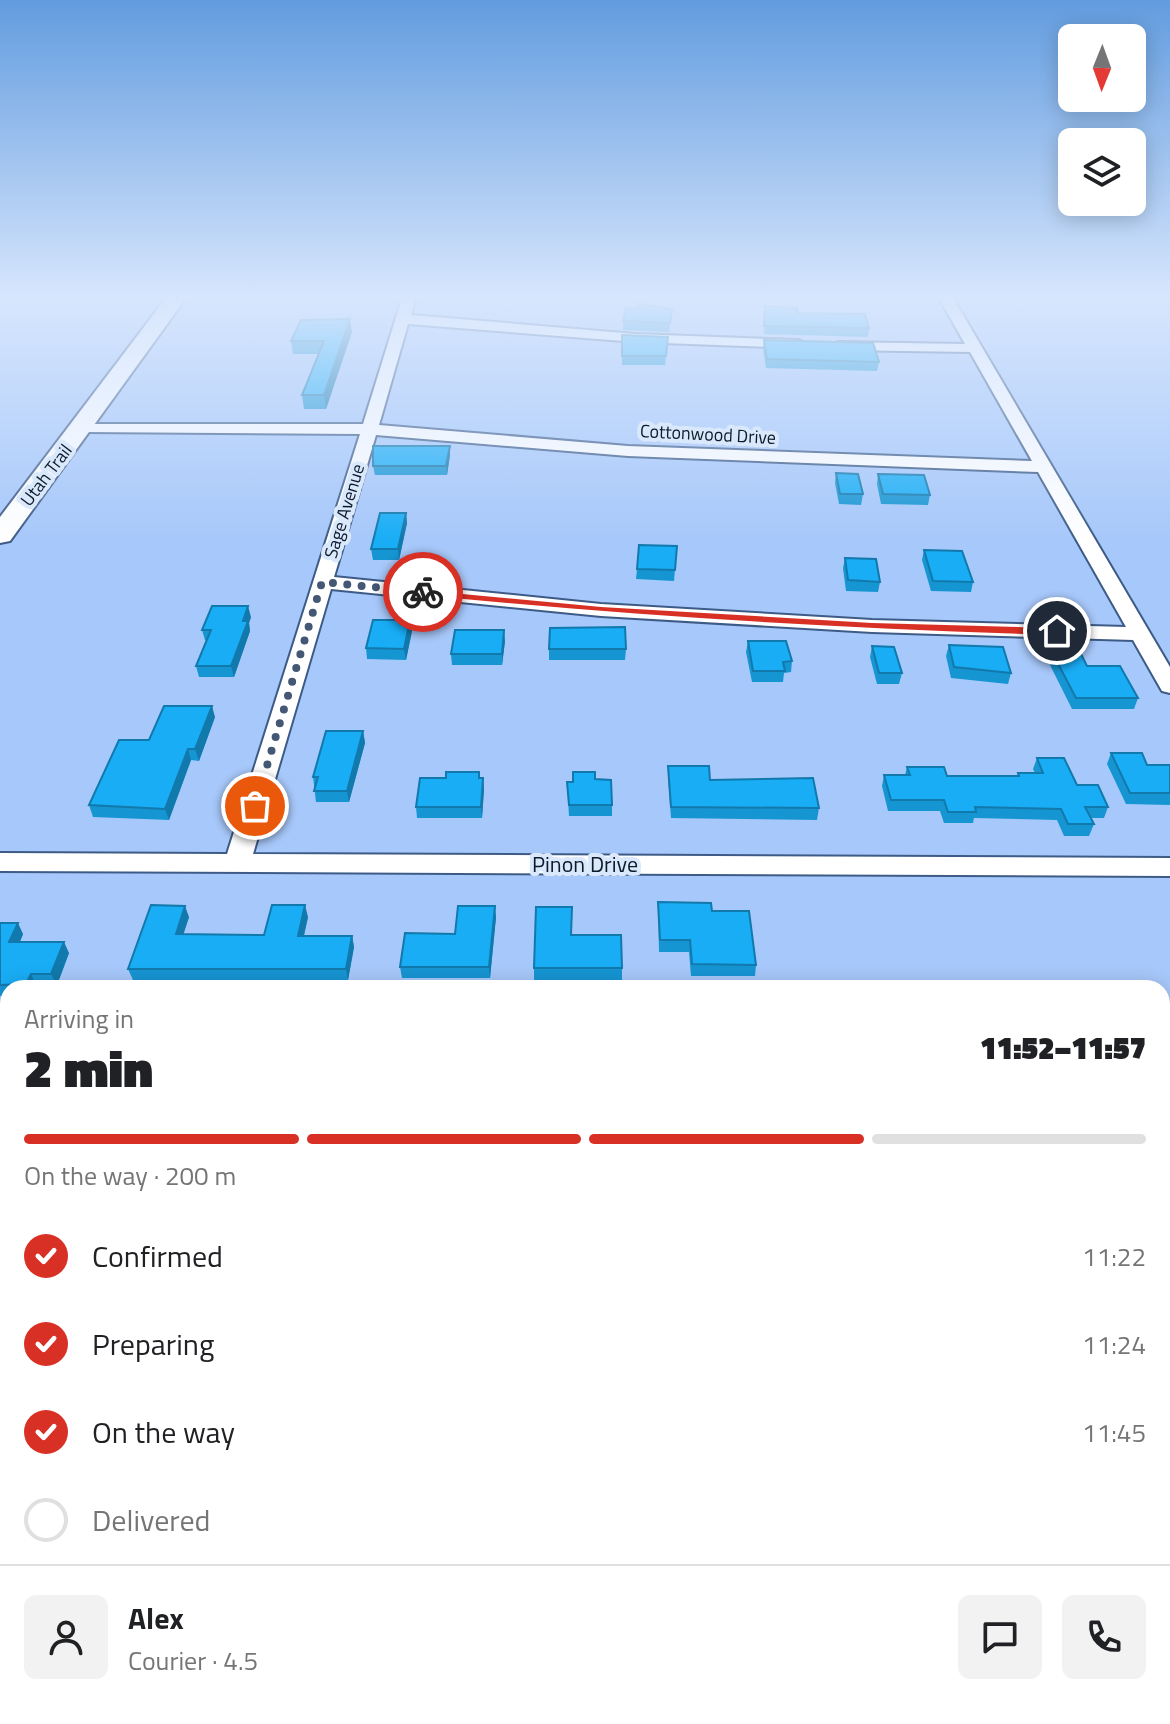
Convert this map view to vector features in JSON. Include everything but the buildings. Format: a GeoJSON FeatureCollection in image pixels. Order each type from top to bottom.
{"type":"FeatureCollection","features":[{"type":"Feature","properties":{"kind":"main road","name":"Utah Trail"},"geometry":{"type":"LineString","coordinates":[[0,535],[118,378]]}},
{"type":"Feature","properties":{"kind":"street","name":"Sage Avenue"},"geometry":{"type":"LineString","coordinates":[[238,861],[384,378]]}},
{"type":"Feature","properties":{"kind":"street"},"geometry":{"type":"LineString","coordinates":[[992,378],[1137,634],[1170,686]]}},
{"type":"Feature","properties":{"kind":"street","name":"Cottonwood Drive"},"geometry":{"type":"LineString","coordinates":[[83,427],[368,429],[628,451],[1043,467]]}},
{"type":"Feature","properties":{"kind":"street"},"geometry":{"type":"LineString","coordinates":[[322,582],[601,610],[872,626],[1137,634]]}},
{"type":"Feature","properties":{"kind":"street","name":"Pinon Drive"},"geometry":{"type":"LineString","coordinates":[[0,862],[1170,867]]}},
{"type":"Feature","properties":{"kind":"way so far"},"geometry":{"type":"LineString","coordinates":[[255,806],[322,582],[423,592]]}},
{"type":"Feature","properties":{"kind":"route"},"geometry":{"type":"LineString","coordinates":[[423,592],[601,610],[872,626],[1057,631]]}}]}
